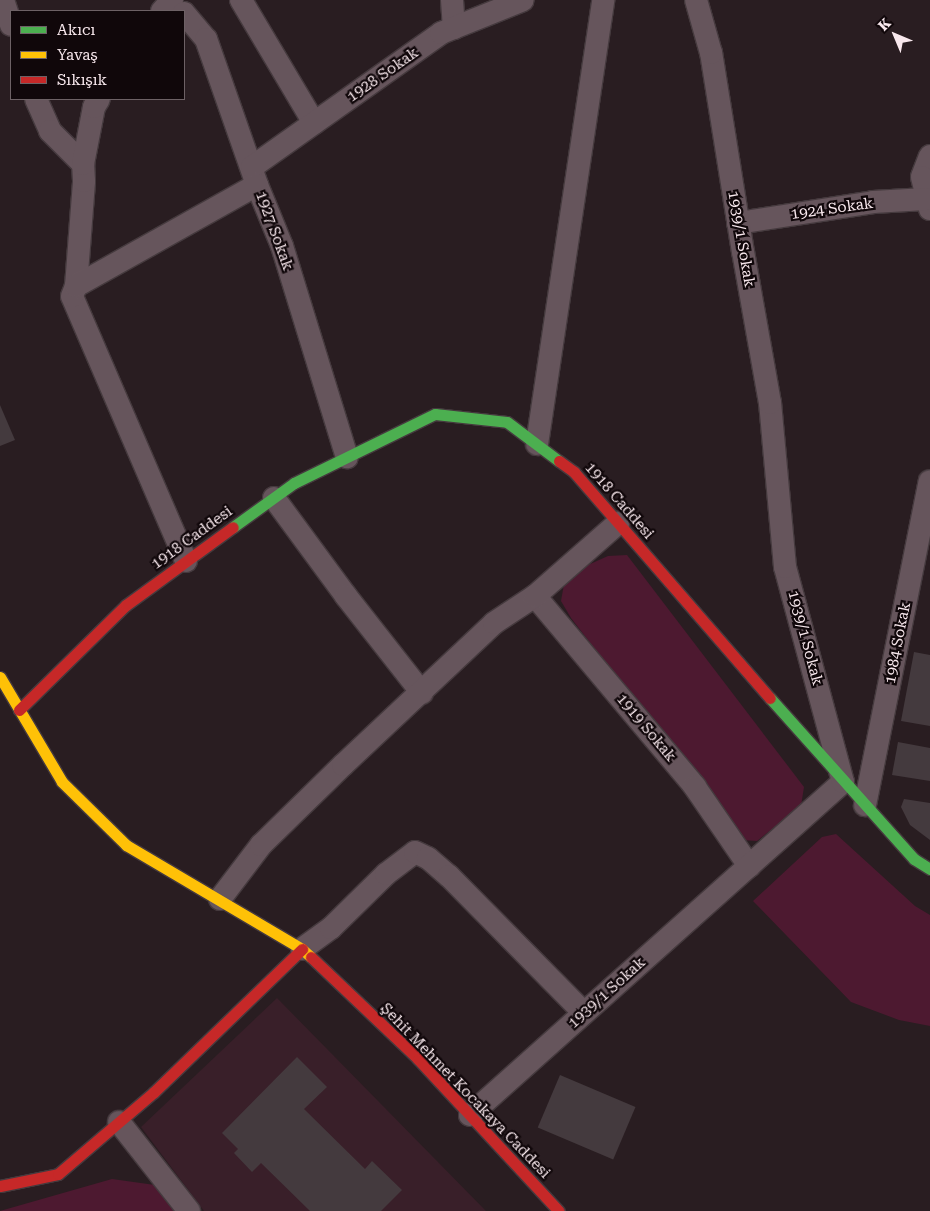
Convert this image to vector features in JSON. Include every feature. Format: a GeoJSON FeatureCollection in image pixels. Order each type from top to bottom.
{"type":"FeatureCollection","features":[{"type":"Feature","properties":{"kind":"street"},"geometry":{"type":"LineString","coordinates":[[3,0],[10,22]]}},
{"type":"Feature","properties":{"kind":"street"},"geometry":{"type":"LineString","coordinates":[[163,10],[173,0]]}},
{"type":"Feature","properties":{"kind":"street","name":"1927 Sokak"},"geometry":{"type":"LineString","coordinates":[[173,0],[181,10]]}},
{"type":"Feature","properties":{"kind":"street"},"geometry":{"type":"LineString","coordinates":[[241,0],[314,123]]}},
{"type":"Feature","properties":{"kind":"street"},"geometry":{"type":"LineString","coordinates":[[452,0],[454,28]]}},
{"type":"Feature","properties":{"kind":"street","name":"1928 Sokak"},"geometry":{"type":"LineString","coordinates":[[76,286],[255,176],[314,123],[441,33],[522,0]]}},
{"type":"Feature","properties":{"kind":"street"},"geometry":{"type":"LineString","coordinates":[[537,444],[603,0]]}},
{"type":"Feature","properties":{"kind":"street","name":"1939/1 Sokak"},"geometry":{"type":"LineString","coordinates":[[470,1115],[843,782],[785,567],[770,403],[738,223],[711,53],[696,0]]}},
{"type":"Feature","properties":{"kind":"street","name":"1927 Sokak"},"geometry":{"type":"LineString","coordinates":[[185,14],[206,39],[282,246],[347,457]]}},
{"type":"Feature","properties":{"kind":"street"},"geometry":{"type":"LineString","coordinates":[[36,100],[50,131],[83,164]]}},
{"type":"Feature","properties":{"kind":"street"},"geometry":{"type":"LineString","coordinates":[[98,100],[94,107],[83,164],[84,181],[76,286],[72,296],[186,561]]}},
{"type":"Feature","properties":{"kind":"street"},"geometry":{"type":"LineString","coordinates":[[928,204],[922,177],[930,156]]}},
{"type":"Feature","properties":{"kind":"street","name":"1924 Sokak"},"geometry":{"type":"LineString","coordinates":[[738,223],[873,202],[928,204]]}},
{"type":"Feature","properties":{"kind":"street","name":"1918 Caddesi"},"geometry":{"type":"LineString","coordinates":[[19,710],[126,605],[294,483],[436,414],[507,422],[574,472],[843,782],[914,858],[930,869]]}},
{"type":"Feature","properties":{"kind":"street","name":"1984 Sokak"},"geometry":{"type":"LineString","coordinates":[[865,805],[930,481]]}},
{"type":"Feature","properties":{"kind":"street"},"geometry":{"type":"LineString","coordinates":[[274,498],[346,596],[422,693]]}},
{"type":"Feature","properties":{"kind":"street"},"geometry":{"type":"LineString","coordinates":[[220,899],[261,845],[343,764],[422,693],[494,623],[535,596],[618,523]]}},
{"type":"Feature","properties":{"kind":"street","name":"1919 Sokak"},"geometry":{"type":"LineString","coordinates":[[535,596],[695,787],[750,866]]}},
{"type":"Feature","properties":{"kind":"street","name":"Şehit Mehmet Kocakaya Caddesi"},"geometry":{"type":"LineString","coordinates":[[0,677],[62,782],[126,844],[302,949],[418,1059],[558,1211]]}},
{"type":"Feature","properties":{"kind":"street"},"geometry":{"type":"LineString","coordinates":[[0,1186],[58,1174],[154,1092],[302,949],[331,928],[386,874],[415,852],[428,858],[449,876],[584,1013]]}},
{"type":"Feature","properties":{"kind":"street"},"geometry":{"type":"LineString","coordinates":[[119,1122],[189,1211]]}},
{"type":"Feature","properties":{"kind":"shaded area"},"geometry":{"type":"Polygon","coordinates":[[[627,555],[804,787],[801,806],[757,841],[742,840],[571,618],[561,601],[564,584],[579,569],[608,556],[627,555]]]}},
{"type":"Feature","properties":{"kind":"shaded area"},"geometry":{"type":"Polygon","coordinates":[[[836,834],[915,906],[930,915],[930,1026],[899,1020],[851,1002],[753,901],[822,837],[836,834]]]}},
{"type":"Feature","properties":{"kind":"shaded area"},"geometry":{"type":"Polygon","coordinates":[[[277,998],[486,1211],[204,1211],[141,1127],[277,998]]]}},
{"type":"Feature","properties":{"kind":"shaded area"},"geometry":{"type":"Polygon","coordinates":[[[112,1179],[155,1185],[174,1211],[0,1211],[112,1179]]]}},
{"type":"Feature","properties":{"kind":"building"},"geometry":{"type":"Polygon","coordinates":[[[0,405],[15,440],[0,446],[0,405]]]}},
{"type":"Feature","properties":{"kind":"building"},"geometry":{"type":"Polygon","coordinates":[[[914,652],[930,655],[930,726],[901,721],[914,652]]]}},
{"type":"Feature","properties":{"kind":"building"},"geometry":{"type":"Polygon","coordinates":[[[898,742],[930,748],[930,781],[892,775],[898,742]]]}},
{"type":"Feature","properties":{"kind":"building"},"geometry":{"type":"Polygon","coordinates":[[[904,799],[930,803],[930,840],[910,825],[901,807],[904,799]]]}},
{"type":"Feature","properties":{"kind":"building"},"geometry":{"type":"Polygon","coordinates":[[[297,1057],[327,1087],[304,1109],[365,1169],[372,1161],[402,1190],[381,1211],[310,1211],[261,1163],[252,1172],[234,1153],[238,1149],[222,1133],[297,1057]]]}},
{"type":"Feature","properties":{"kind":"building"},"geometry":{"type":"Polygon","coordinates":[[[560,1075],[635,1107],[613,1160],[538,1127],[560,1075]]]}},
{"type":"Feature","properties":{"kind":"traffic: fast"},"geometry":{"type":"LineString","coordinates":[[233,527],[294,483],[435,414],[507,422],[559,461]]}},
{"type":"Feature","properties":{"kind":"traffic: fast"},"geometry":{"type":"LineString","coordinates":[[770,698],[914,859],[930,869]]}},
{"type":"Feature","properties":{"kind":"traffic: slow"},"geometry":{"type":"LineString","coordinates":[[0,677],[62,782],[126,845],[302,949],[311,957]]}},
{"type":"Feature","properties":{"kind":"traffic: jam"},"geometry":{"type":"LineString","coordinates":[[559,461],[574,472],[770,698]]}},
{"type":"Feature","properties":{"kind":"traffic: jam"},"geometry":{"type":"LineString","coordinates":[[19,710],[126,605],[233,527]]}},
{"type":"Feature","properties":{"kind":"traffic: jam"},"geometry":{"type":"LineString","coordinates":[[0,1186],[58,1174],[154,1092],[302,949]]}},
{"type":"Feature","properties":{"kind":"traffic: jam"},"geometry":{"type":"LineString","coordinates":[[311,957],[418,1059],[559,1211]]}}]}
